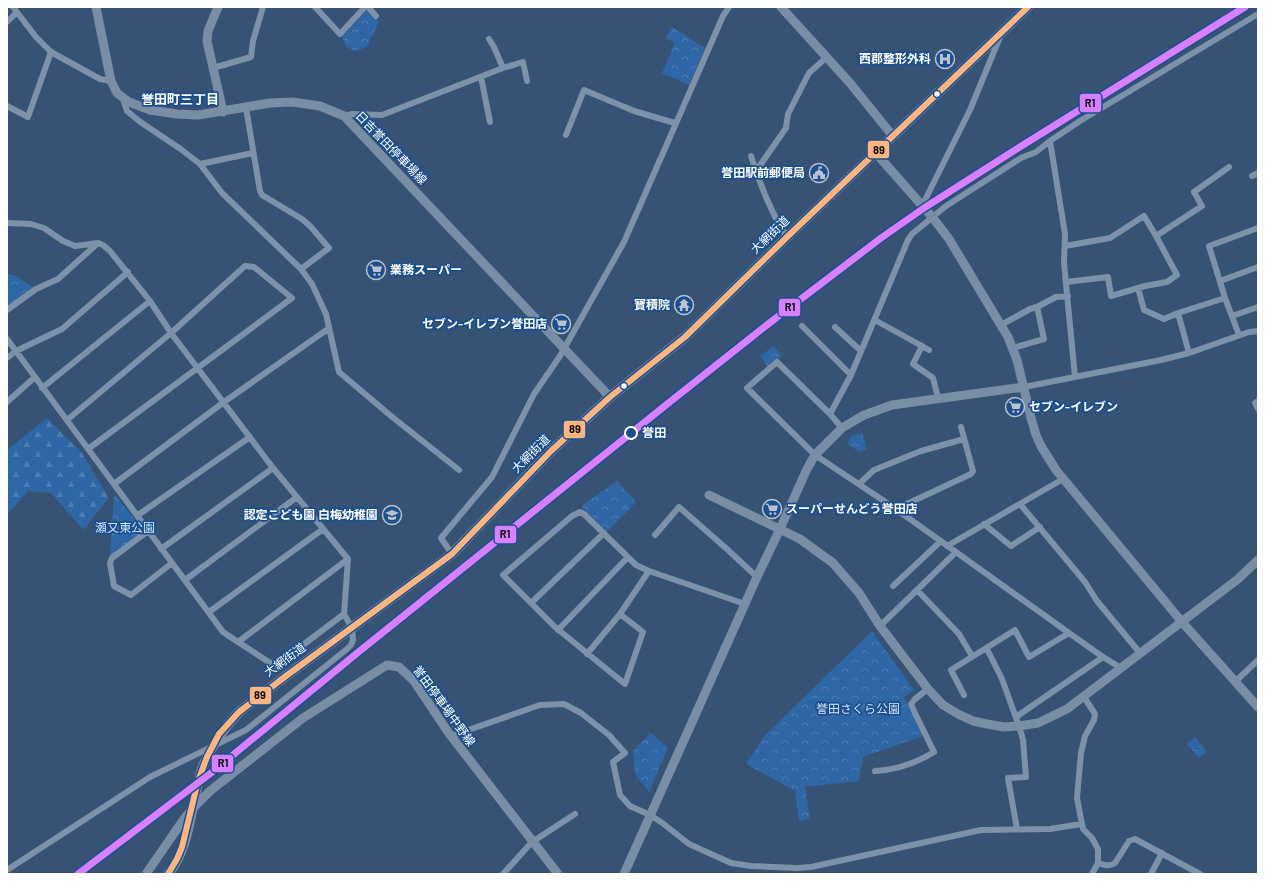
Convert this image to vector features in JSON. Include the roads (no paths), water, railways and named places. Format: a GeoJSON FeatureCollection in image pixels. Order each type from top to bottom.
{"type":"FeatureCollection","features":[{"type":"Feature","properties":{"kind":"main road","name":"大網街道"},"geometry":{"type":"LineString","coordinates":[[168,874],[182,847],[198,781],[207,757],[219,734],[239,712],[280,680],[452,554],[551,451],[610,398],[684,337],[892,135],[1028,7]]}},
{"type":"Feature","properties":{"kind":"street","name":"日吉誉田停車場線"},"geometry":{"type":"LineString","coordinates":[[96,7],[111,81],[122,97],[138,106],[164,112],[198,115],[270,103],[292,102],[320,106],[344,116],[610,398]]}},
{"type":"Feature","properties":{"kind":"street"},"geometry":{"type":"LineString","coordinates":[[218,7],[208,31],[207,41],[223,112]]}},
{"type":"Feature","properties":{"kind":"street"},"geometry":{"type":"LineString","coordinates":[[213,68],[251,57],[253,41],[263,7]]}},
{"type":"Feature","properties":{"kind":"street"},"geometry":{"type":"LineString","coordinates":[[315,7],[340,34],[367,7],[376,16]]}},
{"type":"Feature","properties":{"kind":"street"},"geometry":{"type":"LineString","coordinates":[[452,554],[441,538],[492,477],[504,456],[518,424],[534,394],[560,356],[624,242],[675,123],[723,16],[729,7]]}},
{"type":"Feature","properties":{"kind":"street"},"geometry":{"type":"LineString","coordinates":[[781,7],[827,57],[892,135]]}},
{"type":"Feature","properties":{"kind":"street"},"geometry":{"type":"LineString","coordinates":[[7,22],[15,10],[36,38],[51,52],[100,79],[111,81]]}},
{"type":"Feature","properties":{"kind":"street"},"geometry":{"type":"LineString","coordinates":[[830,414],[851,375],[908,240],[912,234],[946,206],[1021,158],[1036,152],[1050,140],[1080,121],[1258,14]]}},
{"type":"Feature","properties":{"kind":"street"},"geometry":{"type":"LineString","coordinates":[[922,206],[970,110],[1002,32]]}},
{"type":"Feature","properties":{"kind":"street"},"geometry":{"type":"LineString","coordinates":[[489,39],[503,68]]}},
{"type":"Feature","properties":{"kind":"street"},"geometry":{"type":"LineString","coordinates":[[7,106],[28,117],[51,52]]}},
{"type":"Feature","properties":{"kind":"street"},"geometry":{"type":"LineString","coordinates":[[756,172],[786,128],[788,114],[809,73],[827,57]]}},
{"type":"Feature","properties":{"kind":"street"},"geometry":{"type":"LineString","coordinates":[[344,116],[352,114],[382,115],[503,68],[523,62],[527,81]]}},
{"type":"Feature","properties":{"kind":"street"},"geometry":{"type":"LineString","coordinates":[[481,77],[490,122]]}},
{"type":"Feature","properties":{"kind":"street"},"geometry":{"type":"LineString","coordinates":[[566,135],[584,90],[634,111],[675,123]]}},
{"type":"Feature","properties":{"kind":"street"},"geometry":{"type":"LineString","coordinates":[[122,97],[127,111],[139,122],[182,150],[200,164],[222,193],[302,269],[312,284],[326,314],[328,329],[339,372],[401,425],[459,470]]}},
{"type":"Feature","properties":{"kind":"street"},"geometry":{"type":"LineString","coordinates":[[246,108],[262,196],[302,219],[329,248],[302,269]]}},
{"type":"Feature","properties":{"kind":"street"},"geometry":{"type":"LineString","coordinates":[[1050,140],[1065,234],[1064,263],[1075,377]]}},
{"type":"Feature","properties":{"kind":"street"},"geometry":{"type":"LineString","coordinates":[[200,164],[253,152]]}},
{"type":"Feature","properties":{"kind":"street"},"geometry":{"type":"LineString","coordinates":[[875,152],[933,218],[949,239],[1008,337],[1013,348],[1036,435],[1041,446],[1063,479],[1182,622],[1258,707]]}},
{"type":"Feature","properties":{"kind":"street"},"geometry":{"type":"LineString","coordinates":[[751,156],[756,172],[781,229],[787,237]]}},
{"type":"Feature","properties":{"kind":"street"},"geometry":{"type":"LineString","coordinates":[[1156,236],[1202,206],[1194,192],[1229,167]]}},
{"type":"Feature","properties":{"kind":"street"},"geometry":{"type":"LineString","coordinates":[[1065,246],[1110,238],[1144,216],[1177,275],[1168,282],[1138,288],[1111,296],[1108,276],[1066,282]]}},
{"type":"Feature","properties":{"kind":"street"},"geometry":{"type":"LineString","coordinates":[[7,223],[31,224],[44,228],[63,241],[75,246],[98,243],[103,244],[110,250],[150,301],[171,333],[273,468],[348,559],[344,614],[352,628],[353,640],[347,649],[246,730],[150,777],[7,870]]}},
{"type":"Feature","properties":{"kind":"street"},"geometry":{"type":"LineString","coordinates":[[1239,335],[1208,246],[1258,228]]}},
{"type":"Feature","properties":{"kind":"street"},"geometry":{"type":"LineString","coordinates":[[7,310],[36,289],[58,279],[98,243]]}},
{"type":"Feature","properties":{"kind":"street"},"geometry":{"type":"LineString","coordinates":[[67,420],[171,333],[245,266],[254,267],[292,298],[88,449]]}},
{"type":"Feature","properties":{"kind":"street"},"geometry":{"type":"LineString","coordinates":[[1220,281],[1258,267]]}},
{"type":"Feature","properties":{"kind":"street"},"geometry":{"type":"LineString","coordinates":[[7,358],[16,351],[62,329],[128,272]]}},
{"type":"Feature","properties":{"kind":"street"},"geometry":{"type":"LineString","coordinates":[[1138,288],[1144,310],[1164,319],[1225,298]]}},
{"type":"Feature","properties":{"kind":"street"},"geometry":{"type":"LineString","coordinates":[[1001,325],[1056,297],[1068,296]]}},
{"type":"Feature","properties":{"kind":"street"},"geometry":{"type":"LineString","coordinates":[[42,388],[150,301]]}},
{"type":"Feature","properties":{"kind":"street"},"geometry":{"type":"LineString","coordinates":[[1013,348],[1044,339],[1038,307]]}},
{"type":"Feature","properties":{"kind":"street"},"geometry":{"type":"LineString","coordinates":[[1232,316],[1258,307]]}},
{"type":"Feature","properties":{"kind":"street"},"geometry":{"type":"LineString","coordinates":[[1178,313],[1189,353]]}},
{"type":"Feature","properties":{"kind":"street"},"geometry":{"type":"LineString","coordinates":[[875,320],[929,350]]}},
{"type":"Feature","properties":{"kind":"street"},"geometry":{"type":"LineString","coordinates":[[802,326],[851,375]]}},
{"type":"Feature","properties":{"kind":"street"},"geometry":{"type":"LineString","coordinates":[[835,327],[861,351]]}},
{"type":"Feature","properties":{"kind":"street"},"geometry":{"type":"LineString","coordinates":[[114,484],[224,402],[328,329]]}},
{"type":"Feature","properties":{"kind":"street"},"geometry":{"type":"LineString","coordinates":[[624,874],[807,469],[814,455],[842,428],[864,415],[892,405],[1024,387],[1075,377],[1189,353],[1239,335],[1258,331]]}},
{"type":"Feature","properties":{"kind":"street"},"geometry":{"type":"LineString","coordinates":[[7,339],[223,632],[275,666],[344,614]]}},
{"type":"Feature","properties":{"kind":"street"},"geometry":{"type":"LineString","coordinates":[[922,346],[913,364],[933,378],[938,398]]}},
{"type":"Feature","properties":{"kind":"street"},"geometry":{"type":"LineString","coordinates":[[842,428],[830,414],[777,362],[747,388],[814,455],[896,509],[1069,633],[1121,668]]}},
{"type":"Feature","properties":{"kind":"street"},"geometry":{"type":"LineString","coordinates":[[7,402],[35,377]]}},
{"type":"Feature","properties":{"kind":"street"},"geometry":{"type":"LineString","coordinates":[[1258,401],[1255,403],[1258,410]]}},
{"type":"Feature","properties":{"kind":"street"},"geometry":{"type":"LineString","coordinates":[[896,509],[971,474],[973,471],[961,427]]}},
{"type":"Feature","properties":{"kind":"street"},"geometry":{"type":"LineString","coordinates":[[138,516],[250,437]]}},
{"type":"Feature","properties":{"kind":"street"},"geometry":{"type":"LineString","coordinates":[[859,484],[874,470],[921,452],[964,439]]}},
{"type":"Feature","properties":{"kind":"street"},"geometry":{"type":"LineString","coordinates":[[162,549],[273,468]]}},
{"type":"Feature","properties":{"kind":"street"},"geometry":{"type":"LineString","coordinates":[[947,546],[1063,479]]}},
{"type":"Feature","properties":{"kind":"street"},"geometry":{"type":"LineString","coordinates":[[709,495],[800,539],[833,563],[859,593],[880,626],[928,689],[943,704],[958,714],[973,721],[1004,726],[1018,721],[1103,657]]}},
{"type":"Feature","properties":{"kind":"street"},"geometry":{"type":"LineString","coordinates":[[185,580],[297,497]]}},
{"type":"Feature","properties":{"kind":"street"},"geometry":{"type":"LineString","coordinates":[[1020,504],[1085,582],[1096,601],[1140,653]]}},
{"type":"Feature","properties":{"kind":"street"},"geometry":{"type":"LineString","coordinates":[[655,535],[680,508],[757,577]]}},
{"type":"Feature","properties":{"kind":"street"},"geometry":{"type":"LineString","coordinates":[[620,614],[643,632],[624,684],[558,630],[503,574],[572,516],[580,512],[584,514],[636,565],[649,571],[745,604]]}},
{"type":"Feature","properties":{"kind":"street"},"geometry":{"type":"LineString","coordinates":[[984,524],[1011,546],[1040,528]]}},
{"type":"Feature","properties":{"kind":"street"},"geometry":{"type":"LineString","coordinates":[[209,612],[323,529]]}},
{"type":"Feature","properties":{"kind":"street"},"geometry":{"type":"LineString","coordinates":[[148,531],[112,558],[110,563],[114,586],[131,595],[172,563]]}},
{"type":"Feature","properties":{"kind":"street"},"geometry":{"type":"LineString","coordinates":[[531,603],[604,533]]}},
{"type":"Feature","properties":{"kind":"street"},"geometry":{"type":"LineString","coordinates":[[893,586],[941,541]]}},
{"type":"Feature","properties":{"kind":"street"},"geometry":{"type":"LineString","coordinates":[[880,626],[956,552]]}},
{"type":"Feature","properties":{"kind":"street"},"geometry":{"type":"LineString","coordinates":[[558,630],[628,557]]}},
{"type":"Feature","properties":{"kind":"street"},"geometry":{"type":"LineString","coordinates":[[238,642],[348,559]]}},
{"type":"Feature","properties":{"kind":"street"},"geometry":{"type":"LineString","coordinates":[[1018,721],[1038,723],[1067,709],[1238,579],[1258,560]]}},
{"type":"Feature","properties":{"kind":"street"},"geometry":{"type":"LineString","coordinates":[[587,654],[620,614],[649,571]]}},
{"type":"Feature","properties":{"kind":"street"},"geometry":{"type":"LineString","coordinates":[[917,590],[959,634],[972,656]]}},
{"type":"Feature","properties":{"kind":"street"},"geometry":{"type":"LineString","coordinates":[[964,696],[951,670],[972,656],[987,649],[1015,630],[1029,657],[1069,633]]}},
{"type":"Feature","properties":{"kind":"street"},"geometry":{"type":"LineString","coordinates":[[987,649],[1002,679],[1018,721],[1023,740],[1026,777],[1008,778],[1017,829]]}},
{"type":"Feature","properties":{"kind":"street"},"geometry":{"type":"LineString","coordinates":[[1236,681],[1258,660]]}},
{"type":"Feature","properties":{"kind":"street","name":"誉田停車場中野線"},"geometry":{"type":"LineString","coordinates":[[146,874],[184,820],[210,791],[303,718],[387,665],[399,667],[414,681],[451,736],[558,874]]}},
{"type":"Feature","properties":{"kind":"street"},"geometry":{"type":"LineString","coordinates":[[875,771],[886,770],[920,761],[934,752],[912,709],[912,704],[915,698],[928,689]]}},
{"type":"Feature","properties":{"kind":"street"},"geometry":{"type":"LineString","coordinates":[[1084,697],[1095,714],[1094,720],[1085,736],[1081,753],[1077,798],[1083,829],[1092,838],[1098,849],[1098,863],[1092,874]]}},
{"type":"Feature","properties":{"kind":"street"},"geometry":{"type":"LineString","coordinates":[[451,736],[540,705],[564,704],[581,714],[609,735],[625,753],[613,762],[620,795],[630,806],[650,815],[689,844],[731,863],[751,866],[797,868],[811,867],[981,830],[1050,829],[1081,824]]}},
{"type":"Feature","properties":{"kind":"street"},"geometry":{"type":"LineString","coordinates":[[502,874],[532,842],[575,814]]}},
{"type":"Feature","properties":{"kind":"street"},"geometry":{"type":"LineString","coordinates":[[1098,863],[1109,866],[1113,865],[1129,841],[1132,839],[1162,853],[1200,874]]}},
{"type":"Feature","properties":{"kind":"street"},"geometry":{"type":"LineString","coordinates":[[1151,874],[1162,853]]}},
{"type":"Feature","properties":{"kind":"place","name":"西郡整形外科"},"geometry":{"type":"Point","coordinates":[945,59]}},
{"type":"Feature","properties":{"kind":"place","name":"誉田駅前郵便局"},"geometry":{"type":"Point","coordinates":[819,173]}},
{"type":"Feature","properties":{"kind":"place","name":"業務スーパー"},"geometry":{"type":"Point","coordinates":[376,270]}},
{"type":"Feature","properties":{"kind":"place","name":"寶積院"},"geometry":{"type":"Point","coordinates":[684,305]}},
{"type":"Feature","properties":{"kind":"place","name":"セブン-イレブン誉田店"},"geometry":{"type":"Point","coordinates":[561,324]}},
{"type":"Feature","properties":{"kind":"place","name":"セブン-イレブン"},"geometry":{"type":"Point","coordinates":[1015,407]}},
{"type":"Feature","properties":{"kind":"place","name":"誉田"},"geometry":{"type":"Point","coordinates":[631,433]}},
{"type":"Feature","properties":{"kind":"place","name":"スーパーせんどう誉田店"},"geometry":{"type":"Point","coordinates":[772,509]}},
{"type":"Feature","properties":{"kind":"place","name":"認定こども園 白梅幼稚園"},"geometry":{"type":"Point","coordinates":[392,515]}},
{"type":"Feature","properties":{"kind":"district","name":"誉田町三丁目"},"geometry":{"type":"Point","coordinates":[180,99]}},
{"type":"Feature","properties":{"kind":"park label","name":"瀬又東公園"},"geometry":{"type":"Point","coordinates":[125,528]}},
{"type":"Feature","properties":{"kind":"park label","name":"誉田さくら公園"},"geometry":{"type":"Point","coordinates":[858,709]}}]}
